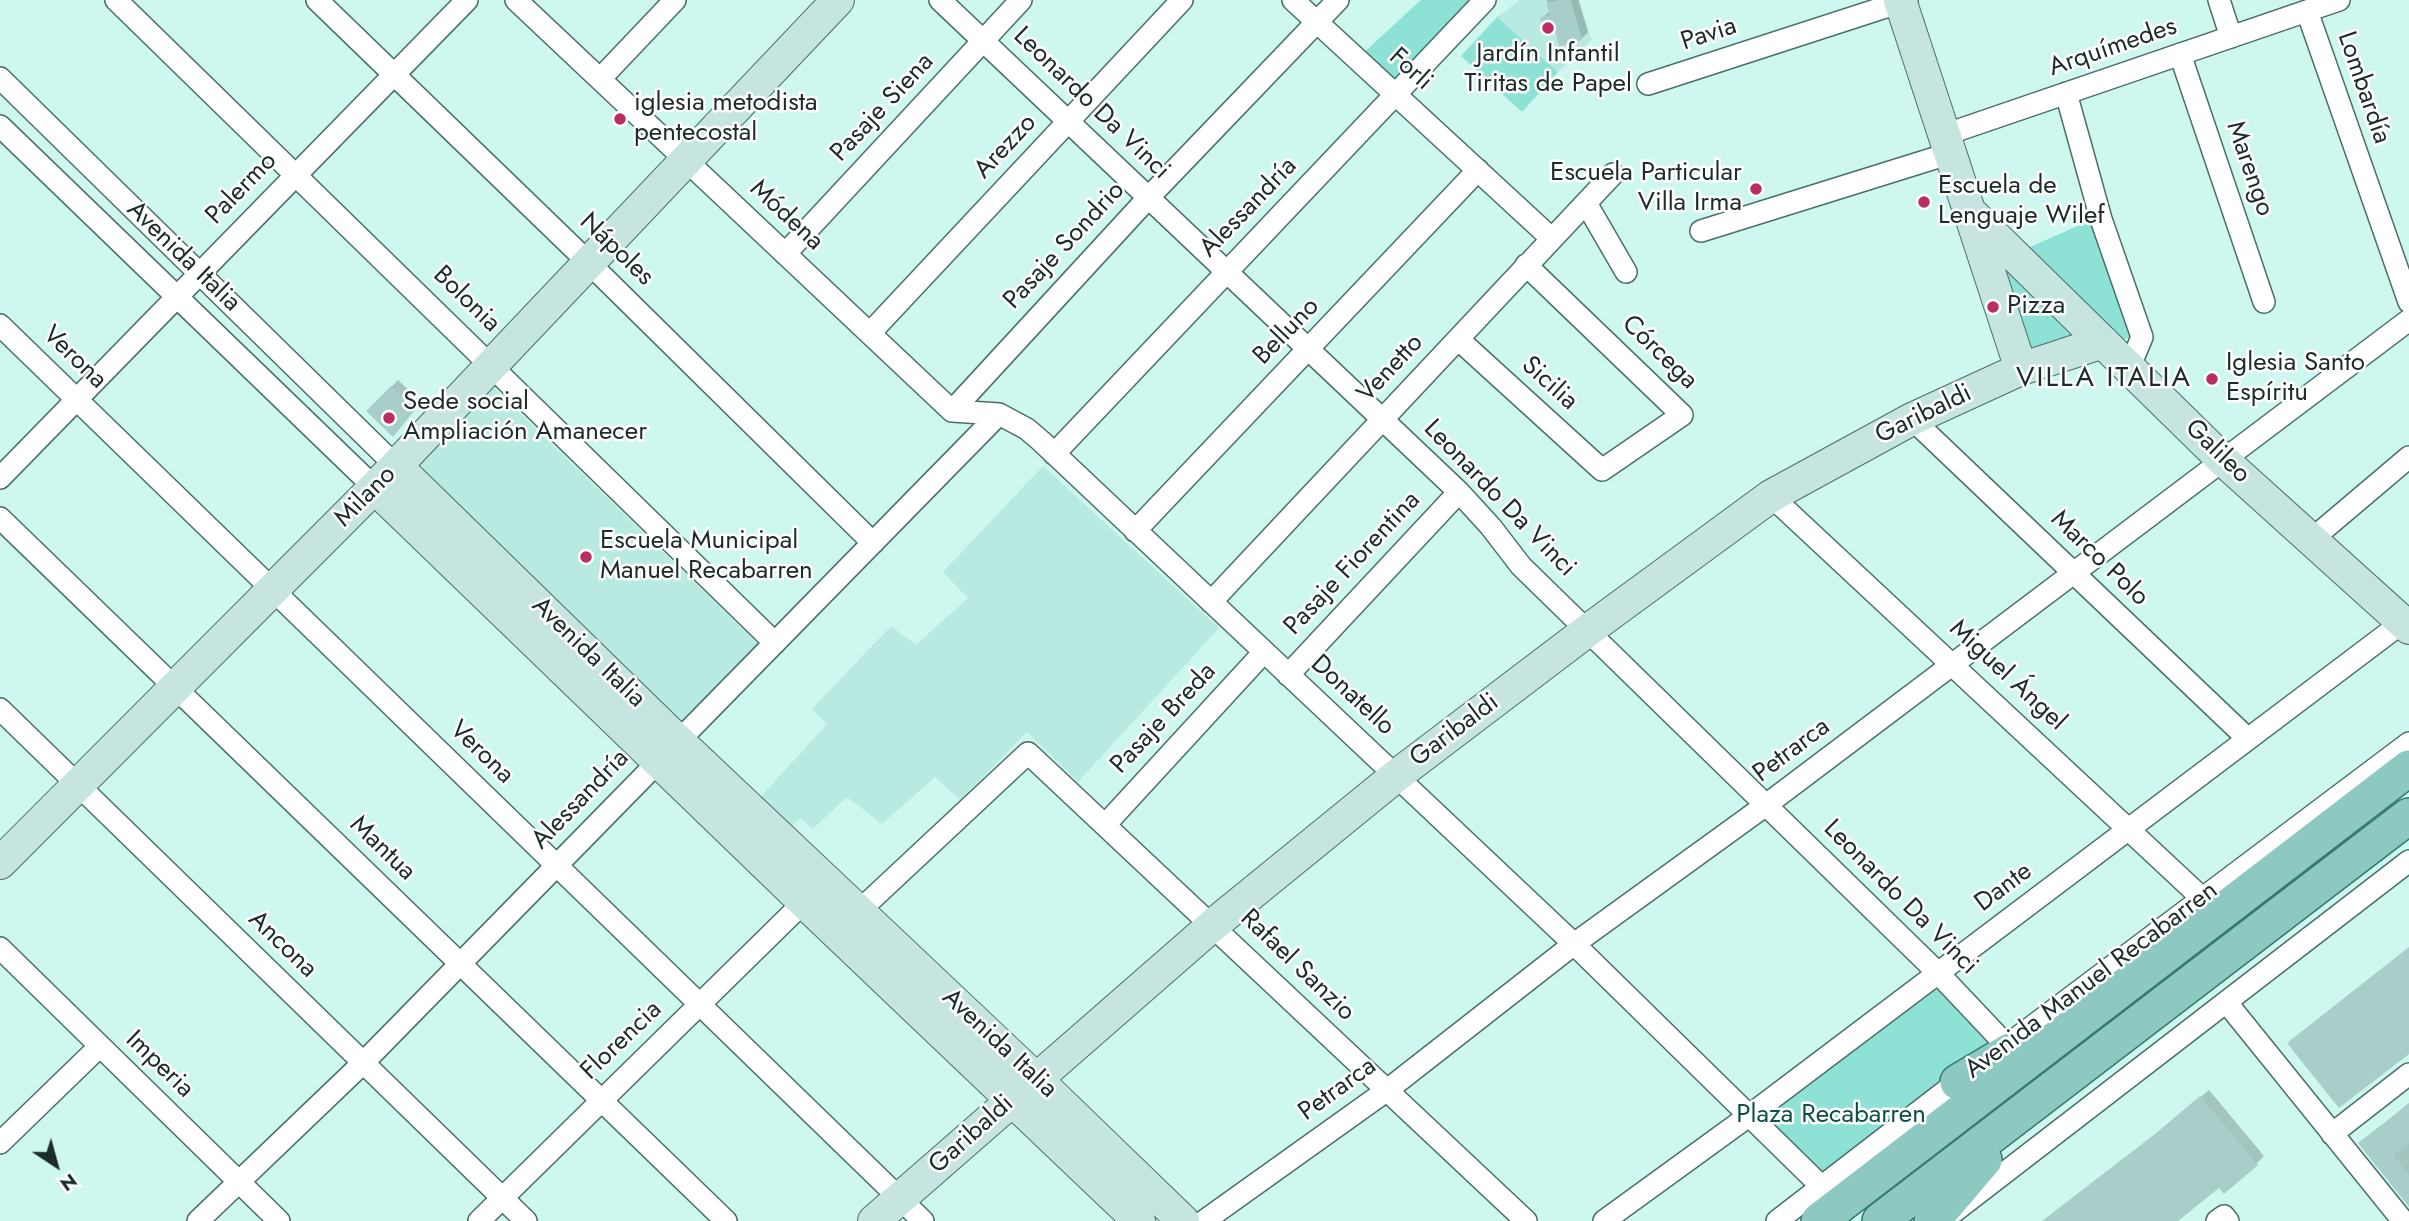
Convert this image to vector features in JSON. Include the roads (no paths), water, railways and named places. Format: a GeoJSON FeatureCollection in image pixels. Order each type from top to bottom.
{"type":"FeatureCollection","features":[{"type":"Feature","properties":{"kind":"main road","name":"Avenida Manuel Recabarren"},"geometry":{"type":"LineString","coordinates":[[1819,1221],[2409,768]]}},
{"type":"Feature","properties":{"kind":"main road"},"geometry":{"type":"LineString","coordinates":[[1880,1221],[2409,816]]}},
{"type":"Feature","properties":{"kind":"main road"},"geometry":{"type":"LineString","coordinates":[[1958,1082],[2146,971]]}},
{"type":"Feature","properties":{"kind":"main road"},"geometry":{"type":"LineString","coordinates":[[1932,1221],[2024,1112]]}},
{"type":"Feature","properties":{"kind":"street","name":"Bolonia"},"geometry":{"type":"LineString","coordinates":[[116,0],[775,643]]}},
{"type":"Feature","properties":{"kind":"street","name":"Nápoles"},"geometry":{"type":"LineString","coordinates":[[317,0],[590,262],[873,543]]}},
{"type":"Feature","properties":{"kind":"street","name":"Palermo"},"geometry":{"type":"LineString","coordinates":[[0,478],[295,173],[467,0]]}},
{"type":"Feature","properties":{"kind":"street"},"geometry":{"type":"LineString","coordinates":[[600,79],[675,0]]}},
{"type":"Feature","properties":{"kind":"street","name":"Milano"},"geometry":{"type":"LineString","coordinates":[[0,863],[386,477],[838,0]]}},
{"type":"Feature","properties":{"kind":"street","name":"Leonardo Da Vinci"},"geometry":{"type":"LineString","coordinates":[[940,0],[1459,492],[1521,566],[1938,973],[2007,1046]]}},
{"type":"Feature","properties":{"kind":"street","name":"Pasaje Siena"},"geometry":{"type":"LineString","coordinates":[[785,254],[1021,0]]}},
{"type":"Feature","properties":{"kind":"street","name":"Arezzo"},"geometry":{"type":"LineString","coordinates":[[870,333],[1182,0]]}},
{"type":"Feature","properties":{"kind":"street","name":"Forli"},"geometry":{"type":"LineString","coordinates":[[1293,0],[1551,238]]}},
{"type":"Feature","properties":{"kind":"street","name":"Pasaje Sondrio"},"geometry":{"type":"LineString","coordinates":[[952,411],[1149,197],[1338,0]]}},
{"type":"Feature","properties":{"kind":"street","name":"Alessandría"},"geometry":{"type":"LineString","coordinates":[[1054,454],[1485,0]]}},
{"type":"Feature","properties":{"kind":"street"},"geometry":{"type":"LineString","coordinates":[[2220,0],[2231,37]]}},
{"type":"Feature","properties":{"kind":"street","name":"Arquímedes"},"geometry":{"type":"LineString","coordinates":[[1701,231],[1947,144],[2066,93],[2339,0]]}},
{"type":"Feature","properties":{"kind":"street","name":"Módena"},"geometry":{"type":"LineString","coordinates":[[519,1],[952,411]]}},
{"type":"Feature","properties":{"kind":"street","name":"Pavia"},"geometry":{"type":"LineString","coordinates":[[1648,84],[1903,1]]}},
{"type":"Feature","properties":{"kind":"street","name":"Galileo"},"geometry":{"type":"LineString","coordinates":[[1903,1],[2021,369]]}},
{"type":"Feature","properties":{"kind":"street","name":"Lombardía"},"geometry":{"type":"LineString","coordinates":[[2307,11],[2409,302]]}},
{"type":"Feature","properties":{"kind":"street","name":"Marengo"},"geometry":{"type":"LineString","coordinates":[[2180,54],[2264,302]]}},
{"type":"Feature","properties":{"kind":"street","name":"Avenida Italia"},"geometry":{"type":"LineString","coordinates":[[0,78],[199,273],[386,477],[668,751],[804,902],[1139,1221]]}},
{"type":"Feature","properties":{"kind":"street"},"geometry":{"type":"LineString","coordinates":[[2066,93],[2101,219],[2142,337],[2129,368]]}},
{"type":"Feature","properties":{"kind":"street","name":"Avenida Italia"},"geometry":{"type":"LineString","coordinates":[[0,126],[177,297],[386,477]]}},
{"type":"Feature","properties":{"kind":"street","name":"Belluno"},"geometry":{"type":"LineString","coordinates":[[1135,531],[1478,170]]}},
{"type":"Feature","properties":{"kind":"street","name":"Venetto"},"geometry":{"type":"LineString","coordinates":[[1211,602],[1613,174]]}},
{"type":"Feature","properties":{"kind":"street"},"geometry":{"type":"LineString","coordinates":[[1586,203],[1626,272]]}},
{"type":"Feature","properties":{"kind":"street","name":"Galileo"},"geometry":{"type":"LineString","coordinates":[[1970,212],[2223,460],[2406,625]]}},
{"type":"Feature","properties":{"kind":"street","name":"Córcega"},"geometry":{"type":"LineString","coordinates":[[1526,265],[1682,415],[1602,470]]}},
{"type":"Feature","properties":{"kind":"street","name":"Petrarca"},"geometry":{"type":"LineString","coordinates":[[1204,1221],[1386,1091],[1574,944],[1766,805],[2409,320]]}},
{"type":"Feature","properties":{"kind":"street","name":"Verona"},"geometry":{"type":"LineString","coordinates":[[0,325],[923,1221]]}},
{"type":"Feature","properties":{"kind":"street","name":"Sicilia"},"geometry":{"type":"LineString","coordinates":[[1458,338],[1602,470]]}},
{"type":"Feature","properties":{"kind":"street","name":"Garibaldi"},"geometry":{"type":"LineString","coordinates":[[874,1221],[1213,925],[1396,776],[1587,631],[1772,496],[1912,419],[2021,369],[2103,342]]}},
{"type":"Feature","properties":{"kind":"street"},"geometry":{"type":"LineString","coordinates":[[952,411],[999,414]]}},
{"type":"Feature","properties":{"kind":"street","name":"Alessandría"},"geometry":{"type":"LineString","coordinates":[[198,1221],[363,1063],[999,414]]}},
{"type":"Feature","properties":{"kind":"street","name":"Donatello"},"geometry":{"type":"LineString","coordinates":[[999,414],[1027,429],[1054,454],[1574,944],[1750,1115]]}},
{"type":"Feature","properties":{"kind":"street","name":"Marco Polo"},"geometry":{"type":"LineString","coordinates":[[1912,419],[2248,739]]}},
{"type":"Feature","properties":{"kind":"street"},"geometry":{"type":"LineString","coordinates":[[2311,540],[2409,457]]}},
{"type":"Feature","properties":{"kind":"street","name":"Pasaje Fiorentina"},"geometry":{"type":"LineString","coordinates":[[1288,675],[1459,492]]}},
{"type":"Feature","properties":{"kind":"street","name":"Miguel Ángel"},"geometry":{"type":"LineString","coordinates":[[1772,496],[2203,899]]}},
{"type":"Feature","properties":{"kind":"street","name":"Mantua"},"geometry":{"type":"LineString","coordinates":[[0,518],[726,1221]]}},
{"type":"Feature","properties":{"kind":"street","name":"Dante"},"geometry":{"type":"LineString","coordinates":[[1604,1221],[1750,1115],[2248,739],[2406,625]]}},
{"type":"Feature","properties":{"kind":"street","name":"Pasaje Breda"},"geometry":{"type":"LineString","coordinates":[[1105,825],[1264,652]]}},
{"type":"Feature","properties":{"kind":"street","name":"Ancona"},"geometry":{"type":"LineString","coordinates":[[0,709],[526,1221]]}},
{"type":"Feature","properties":{"kind":"street","name":"Avenida Manuel Recabarren"},"geometry":{"type":"LineString","coordinates":[[1777,1221],[2409,743]]}},
{"type":"Feature","properties":{"kind":"street","name":"Avenida Italia"},"geometry":{"type":"LineString","coordinates":[[668,751],[858,912],[1183,1221]]}},
{"type":"Feature","properties":{"kind":"street","name":"Rafael Sanzio"},"geometry":{"type":"LineString","coordinates":[[858,912],[1028,753],[1526,1221]]}},
{"type":"Feature","properties":{"kind":"street"},"geometry":{"type":"LineString","coordinates":[[1942,1221],[2409,861]]}},
{"type":"Feature","properties":{"kind":"street","name":"Florencia"},"geometry":{"type":"LineString","coordinates":[[479,1221],[804,902]]}},
{"type":"Feature","properties":{"kind":"street","name":"Imperia"},"geometry":{"type":"LineString","coordinates":[[0,948],[279,1221]]}},
{"type":"Feature","properties":{"kind":"street"},"geometry":{"type":"LineString","coordinates":[[2227,1003],[2403,1221]]}},
{"type":"Feature","properties":{"kind":"street"},"geometry":{"type":"LineString","coordinates":[[0,1143],[100,1046]]}},
{"type":"Feature","properties":{"kind":"street"},"geometry":{"type":"LineString","coordinates":[[2332,1133],[2409,1074]]}},
{"type":"Feature","properties":{"kind":"street"},"geometry":{"type":"LineString","coordinates":[[1750,1115],[1821,1186]]}},
{"type":"Feature","properties":{"kind":"street"},"geometry":{"type":"LineString","coordinates":[[2217,1221],[2224,1216],[2228,1221]]}},
{"type":"Feature","properties":{"kind":"place","name":"Jardín Infantil Tiritas de Papel"},"geometry":{"type":"Point","coordinates":[1548,28]}},
{"type":"Feature","properties":{"kind":"place","name":"iglesia metodista pentecostal"},"geometry":{"type":"Point","coordinates":[620,119]}},
{"type":"Feature","properties":{"kind":"place","name":"Escuela Particular Villa Irma"},"geometry":{"type":"Point","coordinates":[1756,189]}},
{"type":"Feature","properties":{"kind":"place","name":"Escuela de Lenguaje Wilef"},"geometry":{"type":"Point","coordinates":[1924,202]}},
{"type":"Feature","properties":{"kind":"place","name":"Pizza"},"geometry":{"type":"Point","coordinates":[1993,307]}},
{"type":"Feature","properties":{"kind":"place","name":"Iglesia Santo Espíritu"},"geometry":{"type":"Point","coordinates":[2212,379]}},
{"type":"Feature","properties":{"kind":"place","name":"Sede social Ampliación Amanecer"},"geometry":{"type":"Point","coordinates":[389,418]}},
{"type":"Feature","properties":{"kind":"place","name":"Escuela Municipal Manuel Recabarren"},"geometry":{"type":"Point","coordinates":[586,557]}},
{"type":"Feature","properties":{"kind":"district","name":"VILLA ITALIA"},"geometry":{"type":"Point","coordinates":[2104,379]}},
{"type":"Feature","properties":{"kind":"park label","name":"Plaza Recabarren"},"geometry":{"type":"Point","coordinates":[1831,1116]}}]}
